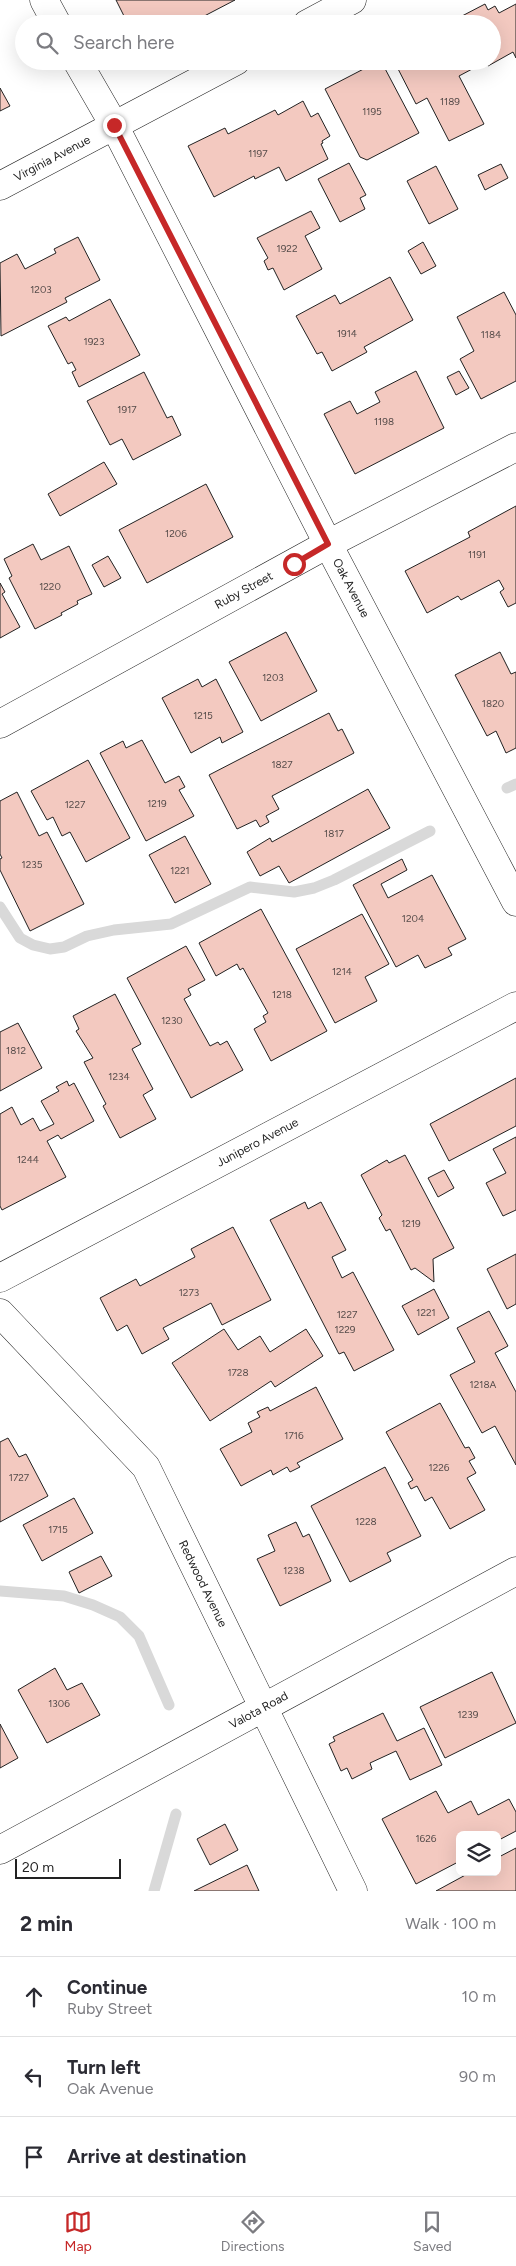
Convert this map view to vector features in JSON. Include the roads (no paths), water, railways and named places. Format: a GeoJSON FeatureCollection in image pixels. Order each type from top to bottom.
{"type":"FeatureCollection","features":[{"type":"Feature","properties":{"kind":"street"},"geometry":{"type":"LineString","coordinates":[[44,0],[52,15]]}},
{"type":"Feature","properties":{"kind":"street"},"geometry":{"type":"LineString","coordinates":[[324,15],[352,0]]}},
{"type":"Feature","properties":{"kind":"street","name":"Oak Avenue"},"geometry":{"type":"LineString","coordinates":[[82,70],[114,125],[328,544],[516,902]]}},
{"type":"Feature","properties":{"kind":"street","name":"Virginia Avenue"},"geometry":{"type":"LineString","coordinates":[[0,186],[219,70]]}},
{"type":"Feature","properties":{"kind":"street","name":"Ruby Street"},"geometry":{"type":"LineString","coordinates":[[0,724],[328,544],[516,447]]}},
{"type":"Feature","properties":{"kind":"street","name":"Junipero Avenue"},"geometry":{"type":"LineString","coordinates":[[0,1278],[516,1006]]}},
{"type":"Feature","properties":{"kind":"street","name":"Redwood Avenue"},"geometry":{"type":"LineString","coordinates":[[0,1313],[146,1467],[353,1891]]}},
{"type":"Feature","properties":{"kind":"street","name":"Valota Road"},"geometry":{"type":"LineString","coordinates":[[0,1850],[516,1571]]}},
{"type":"Feature","properties":{"kind":"waterway"},"geometry":{"type":"LineString","coordinates":[[507,788],[516,784]]}},
{"type":"Feature","properties":{"kind":"waterway"},"geometry":{"type":"LineString","coordinates":[[0,907],[20,938],[33,945],[50,949],[64,947],[87,936],[114,930],[171,924],[250,887],[294,892],[314,888],[334,880],[430,831]]}},
{"type":"Feature","properties":{"kind":"waterway"},"geometry":{"type":"LineString","coordinates":[[0,1591],[64,1596],[93,1605],[120,1617],[139,1636],[169,1705]]}},
{"type":"Feature","properties":{"kind":"waterway"},"geometry":{"type":"LineString","coordinates":[[154,1891],[176,1814]]}}]}
